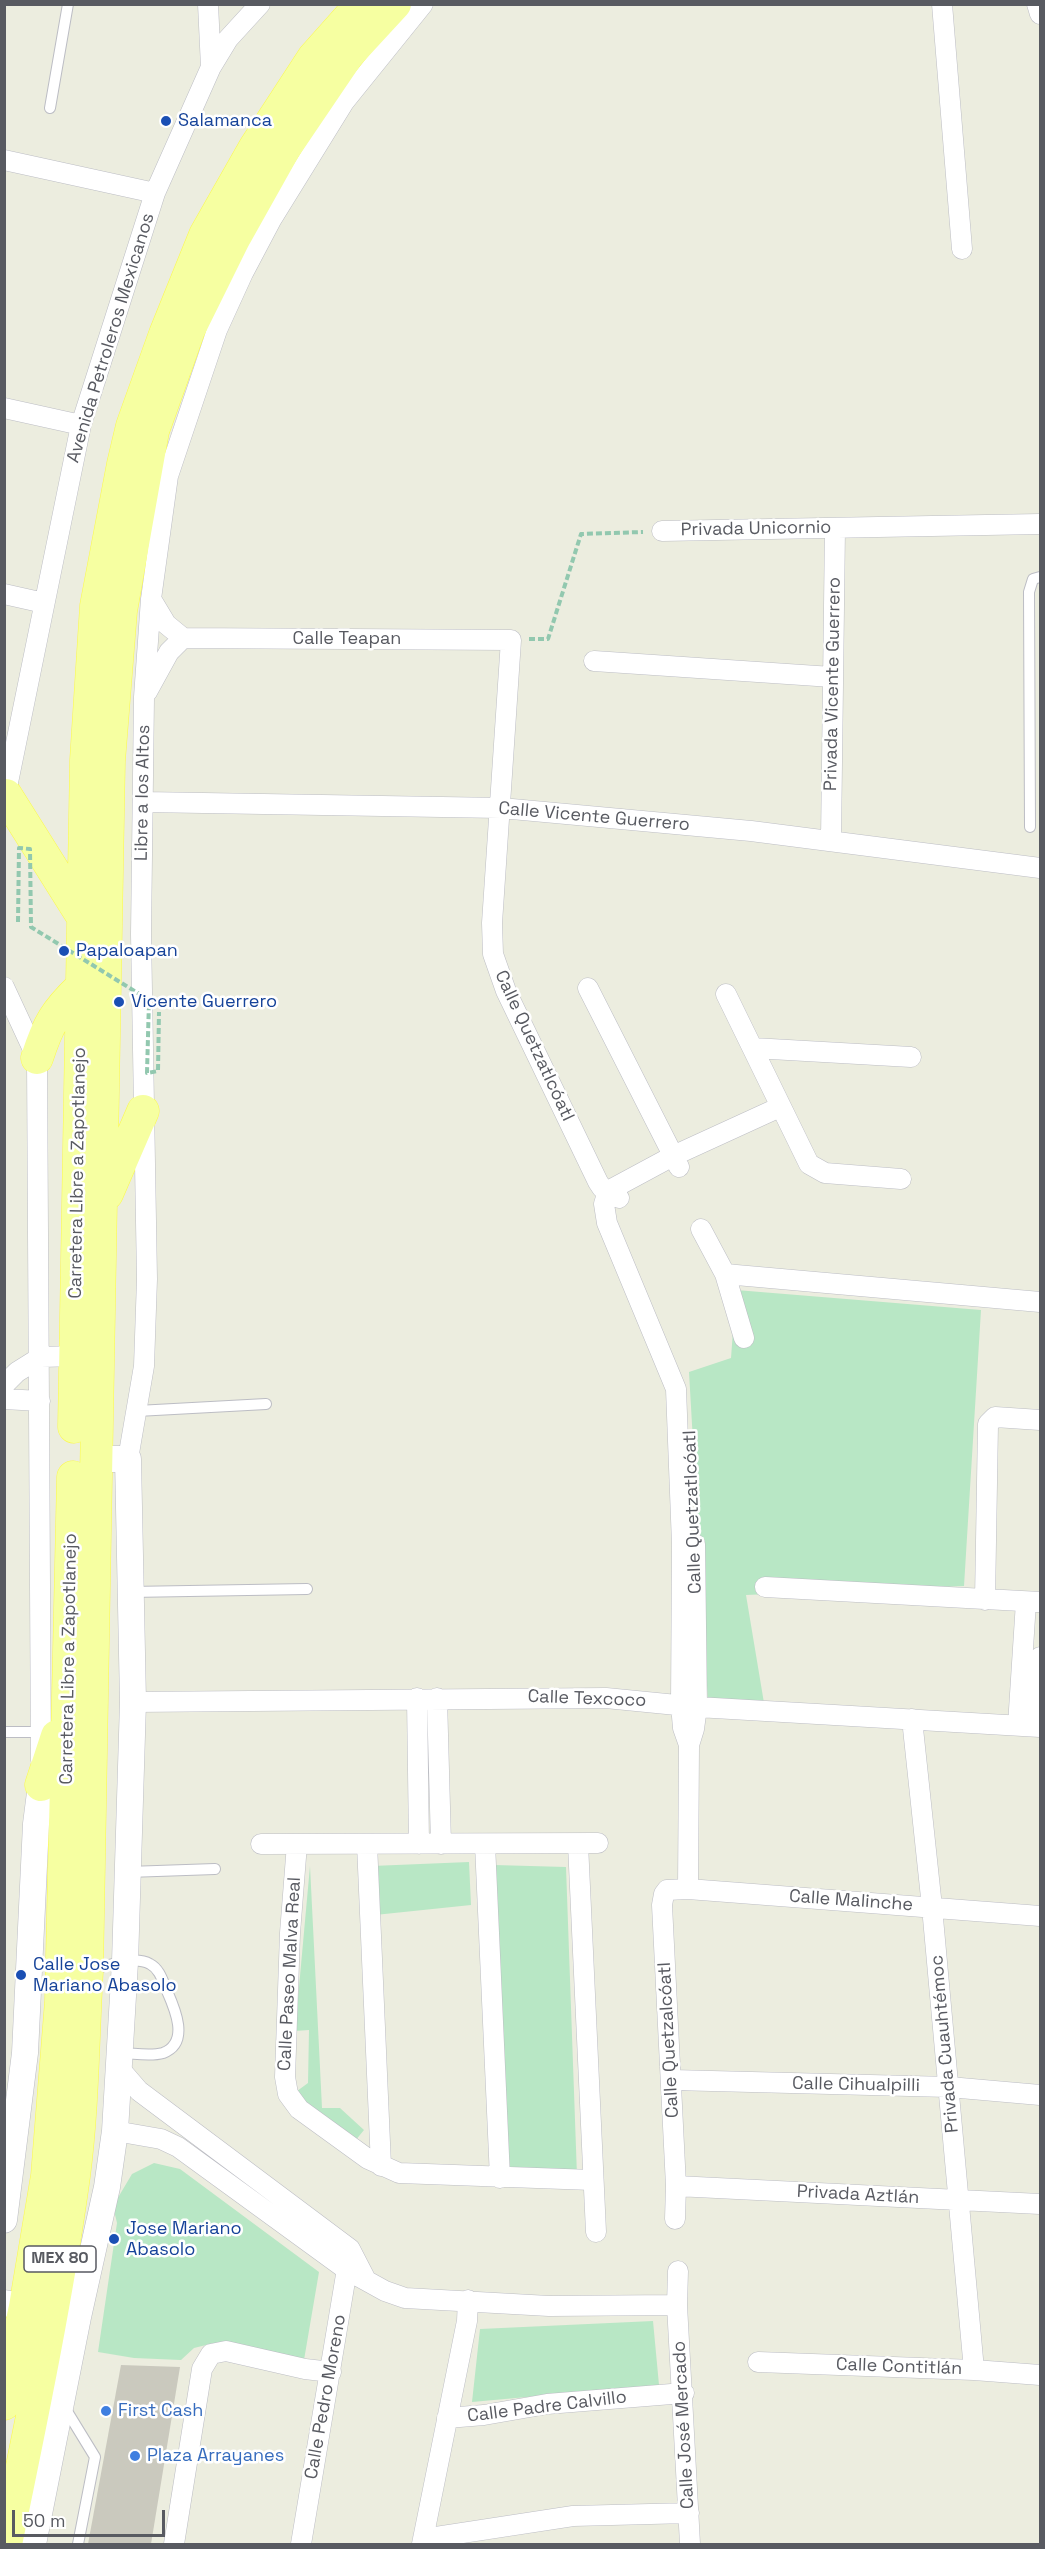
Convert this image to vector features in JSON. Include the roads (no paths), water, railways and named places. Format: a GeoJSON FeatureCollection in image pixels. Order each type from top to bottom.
{"type":"FeatureCollection","features":[{"type":"Feature","properties":{"kind":"main road","name":"Carretera Libre a Zapotlanejo"},"geometry":{"type":"LineString","coordinates":[[4,2404],[40,2310],[74,2175],[81,2095],[87,1971],[100,1209],[94,923],[86,760],[96,606],[132,426],[165,334],[205,235],[255,147],[313,58],[361,4]]}},
{"type":"Feature","properties":{"kind":"main road","name":"Carretera Libre a Zapotlanejo"},"geometry":{"type":"LineString","coordinates":[[6,2544],[40,2310],[47,2176],[61,2001],[81,987],[94,923],[121,611],[157,474],[153,432],[189,330],[234,239],[285,148],[348,55],[395,4]]}},
{"type":"Feature","properties":{"kind":"main road"},"geometry":{"type":"LineString","coordinates":[[5,797],[94,923]]}},
{"type":"Feature","properties":{"kind":"main road"},"geometry":{"type":"LineString","coordinates":[[37,1058],[45,1033],[58,1009],[81,987]]}},
{"type":"Feature","properties":{"kind":"main road"},"geometry":{"type":"LineString","coordinates":[[100,1209],[143,1111]]}},
{"type":"Feature","properties":{"kind":"main road"},"geometry":{"type":"LineString","coordinates":[[42,1785],[68,1703]]}},
{"type":"Feature","properties":{"kind":"street"},"geometry":{"type":"LineString","coordinates":[[208,4],[211,67]]}},
{"type":"Feature","properties":{"kind":"street","name":"Avenida Petroleros Mexicanos"},"geometry":{"type":"LineString","coordinates":[[5,797],[81,425],[155,192],[211,67],[228,39],[260,4]]}},
{"type":"Feature","properties":{"kind":"street","name":"Libre a los Altos"},"geometry":{"type":"LineString","coordinates":[[128,1459],[144,1366],[147,1279],[141,934],[144,696],[157,474],[243,273],[271,220],[344,102],[423,4]]}},
{"type":"Feature","properties":{"kind":"street"},"geometry":{"type":"LineString","coordinates":[[942,4],[962,249]]}},
{"type":"Feature","properties":{"kind":"street"},"geometry":{"type":"LineString","coordinates":[[1037,4],[1041,14]]}},
{"type":"Feature","properties":{"kind":"street"},"geometry":{"type":"LineString","coordinates":[[4,160],[155,192]]}},
{"type":"Feature","properties":{"kind":"street"},"geometry":{"type":"LineString","coordinates":[[4,408],[81,425]]}},
{"type":"Feature","properties":{"kind":"street","name":"Privada Unicornio"},"geometry":{"type":"LineString","coordinates":[[662,531],[1041,524]]}},
{"type":"Feature","properties":{"kind":"street","name":"Privada Vicente Guerrero"},"geometry":{"type":"LineString","coordinates":[[831,840],[835,528]]}},
{"type":"Feature","properties":{"kind":"street"},"geometry":{"type":"LineString","coordinates":[[4,594],[44,603]]}},
{"type":"Feature","properties":{"kind":"street"},"geometry":{"type":"LineString","coordinates":[[144,696],[169,652],[183,638],[166,624],[151,599]]}},
{"type":"Feature","properties":{"kind":"street","name":"Calle Teapan"},"geometry":{"type":"LineString","coordinates":[[183,638],[511,640]]}},
{"type":"Feature","properties":{"kind":"street","name":"Calle Quetzatlcóatl"},"geometry":{"type":"LineString","coordinates":[[511,640],[492,923],[493,954],[506,992],[597,1182],[613,1195],[620,1222],[685,1376],[687,1386],[695,1544],[689,1706],[694,1729],[689,1745],[688,1889]]}},
{"type":"Feature","properties":{"kind":"street"},"geometry":{"type":"LineString","coordinates":[[594,661],[832,677]]}},
{"type":"Feature","properties":{"kind":"street","name":"Calle Vicente Guerrero"},"geometry":{"type":"LineString","coordinates":[[144,802],[501,808],[831,840],[1041,868]]}},
{"type":"Feature","properties":{"kind":"street"},"geometry":{"type":"LineString","coordinates":[[94,923],[141,934]]}},
{"type":"Feature","properties":{"kind":"street"},"geometry":{"type":"LineString","coordinates":[[4,987],[10,1014],[37,1058],[41,1357],[42,1785]]}},
{"type":"Feature","properties":{"kind":"street"},"geometry":{"type":"LineString","coordinates":[[588,988],[676,1161]]}},
{"type":"Feature","properties":{"kind":"street"},"geometry":{"type":"LineString","coordinates":[[726,994],[804,1157],[816,1170],[825,1173],[901,1179]]}},
{"type":"Feature","properties":{"kind":"street"},"geometry":{"type":"LineString","coordinates":[[753,1048],[911,1057]]}},
{"type":"Feature","properties":{"kind":"street"},"geometry":{"type":"LineString","coordinates":[[613,1195],[676,1161],[782,1113]]}},
{"type":"Feature","properties":{"kind":"street"},"geometry":{"type":"LineString","coordinates":[[701,1229],[725,1274],[744,1338]]}},
{"type":"Feature","properties":{"kind":"street"},"geometry":{"type":"LineString","coordinates":[[725,1274],[1041,1302]]}},
{"type":"Feature","properties":{"kind":"street"},"geometry":{"type":"LineString","coordinates":[[4,1385],[17,1372],[41,1357],[75,1356]]}},
{"type":"Feature","properties":{"kind":"street"},"geometry":{"type":"LineString","coordinates":[[4,1399],[40,1401]]}},
{"type":"Feature","properties":{"kind":"street"},"geometry":{"type":"LineString","coordinates":[[985,1600],[988,1424],[995,1417],[1041,1420]]}},
{"type":"Feature","properties":{"kind":"street"},"geometry":{"type":"LineString","coordinates":[[95,1459],[128,1459]]}},
{"type":"Feature","properties":{"kind":"street","name":"Carretera Libre a Zapotlanejo"},"geometry":{"type":"LineString","coordinates":[[33,2544],[61,2403],[40,2310],[107,2187],[115,2131],[125,1962],[133,1702],[128,1459]]}},
{"type":"Feature","properties":{"kind":"street"},"geometry":{"type":"LineString","coordinates":[[765,1587],[1033,1602],[1032,1726]]}},
{"type":"Feature","properties":{"kind":"street"},"geometry":{"type":"LineString","coordinates":[[1032,1726],[1041,1657]]}},
{"type":"Feature","properties":{"kind":"street"},"geometry":{"type":"LineString","coordinates":[[419,1844],[427,1698]]}},
{"type":"Feature","properties":{"kind":"street"},"geometry":{"type":"LineString","coordinates":[[427,1698],[441,1844]]}},
{"type":"Feature","properties":{"kind":"street","name":"Calle Texcoco"},"geometry":{"type":"LineString","coordinates":[[133,1702],[606,1698],[689,1706],[1032,1726]]}},
{"type":"Feature","properties":{"kind":"street","name":"Privada Cuauhtémoc"},"geometry":{"type":"LineString","coordinates":[[912,1719],[932,1908],[974,2370]]}},
{"type":"Feature","properties":{"kind":"street","name":"Carretera Libre a Zapotlanejo"},"geometry":{"type":"LineString","coordinates":[[4,2220],[17,2080],[15,2051],[36,1824],[42,1785]]}},
{"type":"Feature","properties":{"kind":"street"},"geometry":{"type":"LineString","coordinates":[[261,1844],[598,1844]]}},
{"type":"Feature","properties":{"kind":"street","name":"Calle Paseo Malva Real"},"geometry":{"type":"LineString","coordinates":[[297,1844],[290,1933],[286,2086],[288,2094],[298,2109],[368,2159],[399,2172],[500,2178],[592,2180]]}},
{"type":"Feature","properties":{"kind":"street"},"geometry":{"type":"LineString","coordinates":[[367,1844],[381,2166]]}},
{"type":"Feature","properties":{"kind":"street"},"geometry":{"type":"LineString","coordinates":[[485,1844],[500,2178]]}},
{"type":"Feature","properties":{"kind":"street"},"geometry":{"type":"LineString","coordinates":[[578,1844],[596,2232]]}},
{"type":"Feature","properties":{"kind":"street","name":"Calle Malinche"},"geometry":{"type":"LineString","coordinates":[[664,1894],[671,1889],[688,1889],[1041,1916]]}},
{"type":"Feature","properties":{"kind":"street","name":"Calle Quetzalcóatl"},"geometry":{"type":"LineString","coordinates":[[664,1894],[662,1905],[672,2080],[675,2219]]}},
{"type":"Feature","properties":{"kind":"street"},"geometry":{"type":"LineString","coordinates":[[120,2061],[139,2091],[350,2249],[366,2280]]}},
{"type":"Feature","properties":{"kind":"street","name":"Calle Cihualpilli"},"geometry":{"type":"LineString","coordinates":[[672,2080],[949,2087],[1041,2095]]}},
{"type":"Feature","properties":{"kind":"street"},"geometry":{"type":"LineString","coordinates":[[115,2131],[148,2136],[178,2147],[347,2270],[385,2291],[405,2298],[549,2306],[677,2305]]}},
{"type":"Feature","properties":{"kind":"street","name":"Privada Aztlán"},"geometry":{"type":"LineString","coordinates":[[676,2186],[1041,2204]]}},
{"type":"Feature","properties":{"kind":"street","name":"Calle Pedro Moreno"},"geometry":{"type":"LineString","coordinates":[[301,2544],[350,2249]]}},
{"type":"Feature","properties":{"kind":"street","name":"Calle José Mercado"},"geometry":{"type":"LineString","coordinates":[[678,2271],[677,2305],[684,2393],[690,2544]]}},
{"type":"Feature","properties":{"kind":"street"},"geometry":{"type":"LineString","coordinates":[[468,2300],[468,2321],[423,2542],[573,2516],[688,2513]]}},
{"type":"Feature","properties":{"kind":"street"},"geometry":{"type":"LineString","coordinates":[[174,2544],[202,2369],[211,2354],[226,2351],[305,2369],[331,2372]]}},
{"type":"Feature","properties":{"kind":"street","name":"Calle Contitlán"},"geometry":{"type":"LineString","coordinates":[[758,2362],[974,2370],[1041,2375]]}},
{"type":"Feature","properties":{"kind":"street","name":"Calle Padre Calvillo"},"geometry":{"type":"LineString","coordinates":[[447,2418],[484,2415],[547,2404],[684,2393]]}},
{"type":"Feature","properties":{"kind":"lane"},"geometry":{"type":"LineString","coordinates":[[50,108],[68,4]]}},
{"type":"Feature","properties":{"kind":"lane"},"geometry":{"type":"LineString","coordinates":[[1030,827],[1029,592],[1033,579],[1041,577]]}},
{"type":"Feature","properties":{"kind":"lane"},"geometry":{"type":"LineString","coordinates":[[137,1411],[266,1404]]}},
{"type":"Feature","properties":{"kind":"lane"},"geometry":{"type":"LineString","coordinates":[[130,1592],[307,1589]]}},
{"type":"Feature","properties":{"kind":"lane"},"geometry":{"type":"LineString","coordinates":[[4,1732],[41,1732]]}},
{"type":"Feature","properties":{"kind":"lane"},"geometry":{"type":"LineString","coordinates":[[128,1872],[215,1869]]}},
{"type":"Feature","properties":{"kind":"lane"},"geometry":{"type":"LineString","coordinates":[[87,1971],[125,1962],[141,1961],[151,1964],[159,1972],[177,2011],[179,2025],[177,2038],[171,2048],[162,2053],[120,2061]]}},
{"type":"Feature","properties":{"kind":"lane"},"geometry":{"type":"LineString","coordinates":[[61,2403],[95,2457],[78,2544]]}},
{"type":"Feature","properties":{"kind":"place","name":"Salamanca"},"geometry":{"type":"Point","coordinates":[166,121]}},
{"type":"Feature","properties":{"kind":"place","name":"Papaloapan"},"geometry":{"type":"Point","coordinates":[64,951]}},
{"type":"Feature","properties":{"kind":"place","name":"Vicente Guerrero"},"geometry":{"type":"Point","coordinates":[119,1002]}},
{"type":"Feature","properties":{"kind":"place","name":"Calle Jose Mariano Abasolo"},"geometry":{"type":"Point","coordinates":[21,1975]}},
{"type":"Feature","properties":{"kind":"place","name":"Jose Mariano Abasolo"},"geometry":{"type":"Point","coordinates":[114,2239]}},
{"type":"Feature","properties":{"kind":"place","name":"First Cash"},"geometry":{"type":"Point","coordinates":[106,2411]}},
{"type":"Feature","properties":{"kind":"place","name":"Plaza Arrayanes"},"geometry":{"type":"Point","coordinates":[135,2456]}}]}
